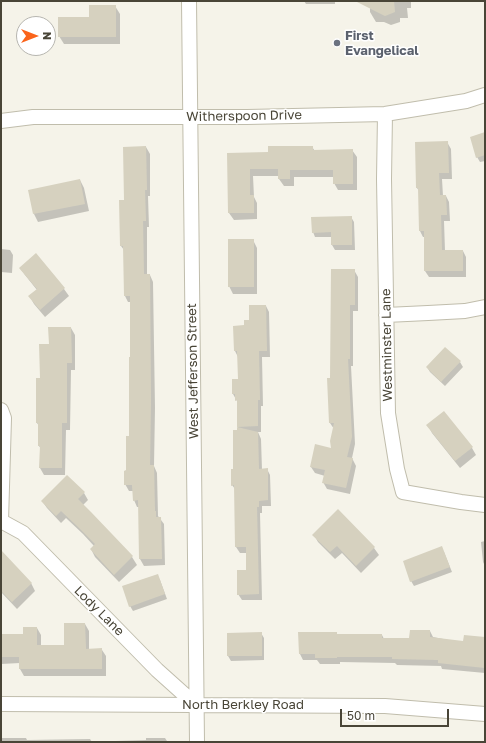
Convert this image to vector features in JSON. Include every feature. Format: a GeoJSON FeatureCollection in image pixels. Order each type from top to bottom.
{"type":"FeatureCollection","features":[{"type":"Feature","properties":{"kind":"street","name":"West Jefferson Street"},"geometry":{"type":"LineString","coordinates":[[189,1],[197,742]]}},
{"type":"Feature","properties":{"kind":"street","name":"Witherspoon Drive"},"geometry":{"type":"LineString","coordinates":[[1,121],[33,117],[247,117],[385,114],[466,101],[485,95]]}},
{"type":"Feature","properties":{"kind":"street","name":"Westminster Lane"},"geometry":{"type":"LineString","coordinates":[[385,114],[384,179],[388,413],[397,469],[403,492],[485,505]]}},
{"type":"Feature","properties":{"kind":"street"},"geometry":{"type":"LineString","coordinates":[[386,315],[457,311],[485,307]]}},
{"type":"Feature","properties":{"kind":"street"},"geometry":{"type":"LineString","coordinates":[[1,410],[4,418],[1,521]]}},
{"type":"Feature","properties":{"kind":"street","name":"Lody Lane"},"geometry":{"type":"LineString","coordinates":[[1,521],[23,533],[157,670],[196,705]]}},
{"type":"Feature","properties":{"kind":"street","name":"North Berkley Road"},"geometry":{"type":"LineString","coordinates":[[1,704],[385,706],[485,714]]}},
{"type":"Feature","properties":{"kind":"building"},"geometry":{"type":"Polygon","coordinates":[[[355,1],[394,1],[395,12],[385,16],[355,1]]]}},
{"type":"Feature","properties":{"kind":"building"},"geometry":{"type":"Polygon","coordinates":[[[89,5],[116,5],[116,37],[58,37],[58,17],[89,17],[89,5]]]}},
{"type":"Feature","properties":{"kind":"building"},"geometry":{"type":"Polygon","coordinates":[[[485,132],[485,155],[476,158],[470,137],[485,132]]]}},
{"type":"Feature","properties":{"kind":"building"},"geometry":{"type":"Polygon","coordinates":[[[448,141],[449,173],[439,173],[440,195],[446,195],[447,215],[441,215],[442,250],[463,250],[463,271],[424,271],[424,231],[419,231],[415,142],[448,141]]]}},
{"type":"Feature","properties":{"kind":"building"},"geometry":{"type":"Polygon","coordinates":[[[146,146],[146,221],[143,221],[144,274],[150,274],[150,465],[154,465],[156,517],[161,517],[162,559],[139,559],[138,500],[133,501],[132,485],[124,485],[124,471],[126,470],[126,436],[129,436],[130,296],[124,296],[123,246],[120,246],[119,200],[124,200],[123,147],[146,146]]]}},
{"type":"Feature","properties":{"kind":"building"},"geometry":{"type":"Polygon","coordinates":[[[268,146],[313,146],[313,150],[353,149],[353,184],[333,184],[333,170],[290,170],[290,179],[278,179],[278,169],[250,169],[250,195],[254,195],[254,213],[228,213],[227,153],[268,152],[268,146]]]}},
{"type":"Feature","properties":{"kind":"building"},"geometry":{"type":"Polygon","coordinates":[[[80,179],[85,204],[33,214],[28,190],[80,179]]]}},
{"type":"Feature","properties":{"kind":"building"},"geometry":{"type":"Polygon","coordinates":[[[352,216],[352,245],[331,245],[331,232],[312,233],[311,217],[352,216]]]}},
{"type":"Feature","properties":{"kind":"building"},"geometry":{"type":"Polygon","coordinates":[[[228,239],[254,239],[254,287],[228,287],[228,239]]]}},
{"type":"Feature","properties":{"kind":"building"},"geometry":{"type":"Polygon","coordinates":[[[36,253],[65,288],[40,310],[28,296],[37,289],[19,268],[36,253]]]}},
{"type":"Feature","properties":{"kind":"building"},"geometry":{"type":"Polygon","coordinates":[[[331,269],[355,269],[355,305],[350,305],[350,359],[348,359],[352,437],[347,457],[353,458],[346,488],[322,483],[325,470],[310,467],[315,444],[331,448],[330,441],[334,423],[329,423],[327,378],[330,378],[331,269]]]}},
{"type":"Feature","properties":{"kind":"building"},"geometry":{"type":"Polygon","coordinates":[[[249,305],[266,305],[267,351],[259,351],[260,400],[258,400],[258,426],[237,427],[237,400],[235,401],[235,394],[232,394],[232,379],[238,379],[237,351],[234,351],[233,326],[244,325],[244,320],[249,320],[249,305]]]}},
{"type":"Feature","properties":{"kind":"building"},"geometry":{"type":"Polygon","coordinates":[[[48,327],[71,327],[72,363],[67,363],[67,423],[62,423],[62,468],[39,468],[40,446],[38,446],[38,423],[36,423],[36,378],[40,378],[39,344],[49,344],[48,327]]]}},
{"type":"Feature","properties":{"kind":"building"},"geometry":{"type":"Polygon","coordinates":[[[445,347],[461,361],[441,382],[426,367],[445,347]]]}},
{"type":"Feature","properties":{"kind":"building"},"geometry":{"type":"Polygon","coordinates":[[[444,411],[473,447],[455,461],[426,425],[444,411]]]}},
{"type":"Feature","properties":{"kind":"building"},"geometry":{"type":"Polygon","coordinates":[[[237,427],[258,432],[259,469],[268,468],[268,500],[259,501],[259,507],[257,507],[259,594],[237,595],[237,570],[246,570],[246,547],[235,547],[234,485],[231,486],[231,469],[233,469],[233,430],[237,430],[237,427]]]}},
{"type":"Feature","properties":{"kind":"building"},"geometry":{"type":"Polygon","coordinates":[[[67,475],[85,492],[78,499],[133,556],[114,575],[90,549],[95,544],[61,511],[56,516],[41,501],[67,475]]]}},
{"type":"Feature","properties":{"kind":"building"},"geometry":{"type":"Polygon","coordinates":[[[338,509],[375,547],[356,566],[337,546],[330,552],[312,535],[338,509]]]}},
{"type":"Feature","properties":{"kind":"building"},"geometry":{"type":"Polygon","coordinates":[[[442,546],[450,567],[410,582],[403,561],[442,546]]]}},
{"type":"Feature","properties":{"kind":"building"},"geometry":{"type":"Polygon","coordinates":[[[1,550],[32,583],[12,602],[1,591],[1,550]]]}},
{"type":"Feature","properties":{"kind":"building"},"geometry":{"type":"Polygon","coordinates":[[[158,574],[165,594],[129,607],[122,586],[158,574]]]}},
{"type":"Feature","properties":{"kind":"building"},"geometry":{"type":"Polygon","coordinates":[[[64,623],[85,623],[86,649],[102,648],[102,669],[19,669],[19,657],[1,657],[1,634],[23,634],[23,627],[37,627],[37,645],[64,645],[64,623]]]}},
{"type":"Feature","properties":{"kind":"building"},"geometry":{"type":"Polygon","coordinates":[[[410,630],[430,630],[430,637],[463,641],[464,635],[485,637],[485,668],[438,663],[438,660],[392,659],[392,657],[315,658],[315,654],[299,654],[298,632],[382,634],[382,638],[409,638],[410,630]]]}},
{"type":"Feature","properties":{"kind":"building"},"geometry":{"type":"Polygon","coordinates":[[[262,632],[262,656],[227,656],[227,633],[262,632]]]}},
{"type":"Feature","properties":{"kind":"place","name":"First Evangelical"},"geometry":{"type":"Point","coordinates":[337,43]}}]}
